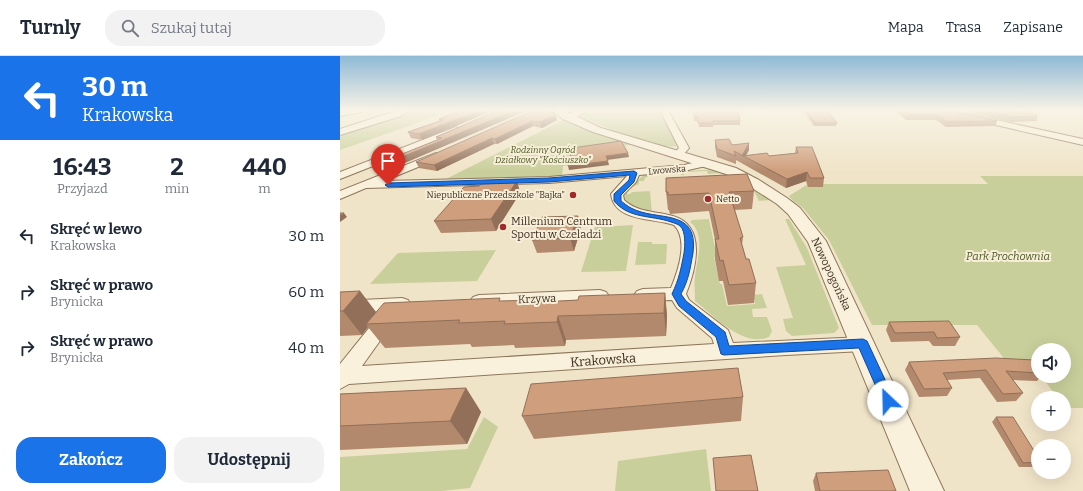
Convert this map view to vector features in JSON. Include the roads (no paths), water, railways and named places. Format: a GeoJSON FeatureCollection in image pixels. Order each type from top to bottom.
{"type":"FeatureCollection","features":[{"type":"Feature","properties":{"kind":"street"},"geometry":{"type":"LineString","coordinates":[[340,176],[455,130]]}},
{"type":"Feature","properties":{"kind":"street","name":"Nowopogońska"},"geometry":{"type":"LineString","coordinates":[[598,130],[731,171],[754,183],[782,201],[794,211],[817,241],[927,491]]}},
{"type":"Feature","properties":{"kind":"street"},"geometry":{"type":"LineString","coordinates":[[675,130],[684,148],[678,154]]}},
{"type":"Feature","properties":{"kind":"street"},"geometry":{"type":"LineString","coordinates":[[1030,130],[1083,142]]}},
{"type":"Feature","properties":{"kind":"street"},"geometry":{"type":"LineString","coordinates":[[388,180],[442,153]]}},
{"type":"Feature","properties":{"kind":"street","name":"Lwowska"},"geometry":{"type":"LineString","coordinates":[[340,195],[364,185],[388,180],[549,180],[684,168],[706,163]]}},
{"type":"Feature","properties":{"kind":"street"},"geometry":{"type":"LineString","coordinates":[[634,173],[632,180],[617,194],[618,201],[627,209],[634,212],[677,221],[682,224],[686,230],[689,246],[684,279],[676,294],[683,304],[722,335],[724,351]]}},
{"type":"Feature","properties":{"kind":"street","name":"Krzywa"},"geometry":{"type":"LineString","coordinates":[[461,302],[676,294]]}},
{"type":"Feature","properties":{"kind":"street"},"geometry":{"type":"LineString","coordinates":[[340,307],[421,304]]}},
{"type":"Feature","properties":{"kind":"street"},"geometry":{"type":"LineString","coordinates":[[342,378],[398,305]]}},
{"type":"Feature","properties":{"kind":"street","name":"Krakowska"},"geometry":{"type":"LineString","coordinates":[[342,378],[724,351],[863,344]]}},
{"type":"Feature","properties":{"kind":"place","name":"Niepubliczne Przedszkole \"Bajka\""},"geometry":{"type":"Point","coordinates":[573,195]}},
{"type":"Feature","properties":{"kind":"place","name":"Netto"},"geometry":{"type":"Point","coordinates":[708,199]}},
{"type":"Feature","properties":{"kind":"place","name":"Millenium Centrum Sportu w Czeladzi"},"geometry":{"type":"Point","coordinates":[503,227]}},
{"type":"Feature","properties":{"kind":"park label","name":"Rodzinny Ogród Działkowy \"Kościuszko\""},"geometry":{"type":"Point","coordinates":[543,156]}},
{"type":"Feature","properties":{"kind":"park label","name":"Park Prochownia"},"geometry":{"type":"Point","coordinates":[1008,256]}}]}
